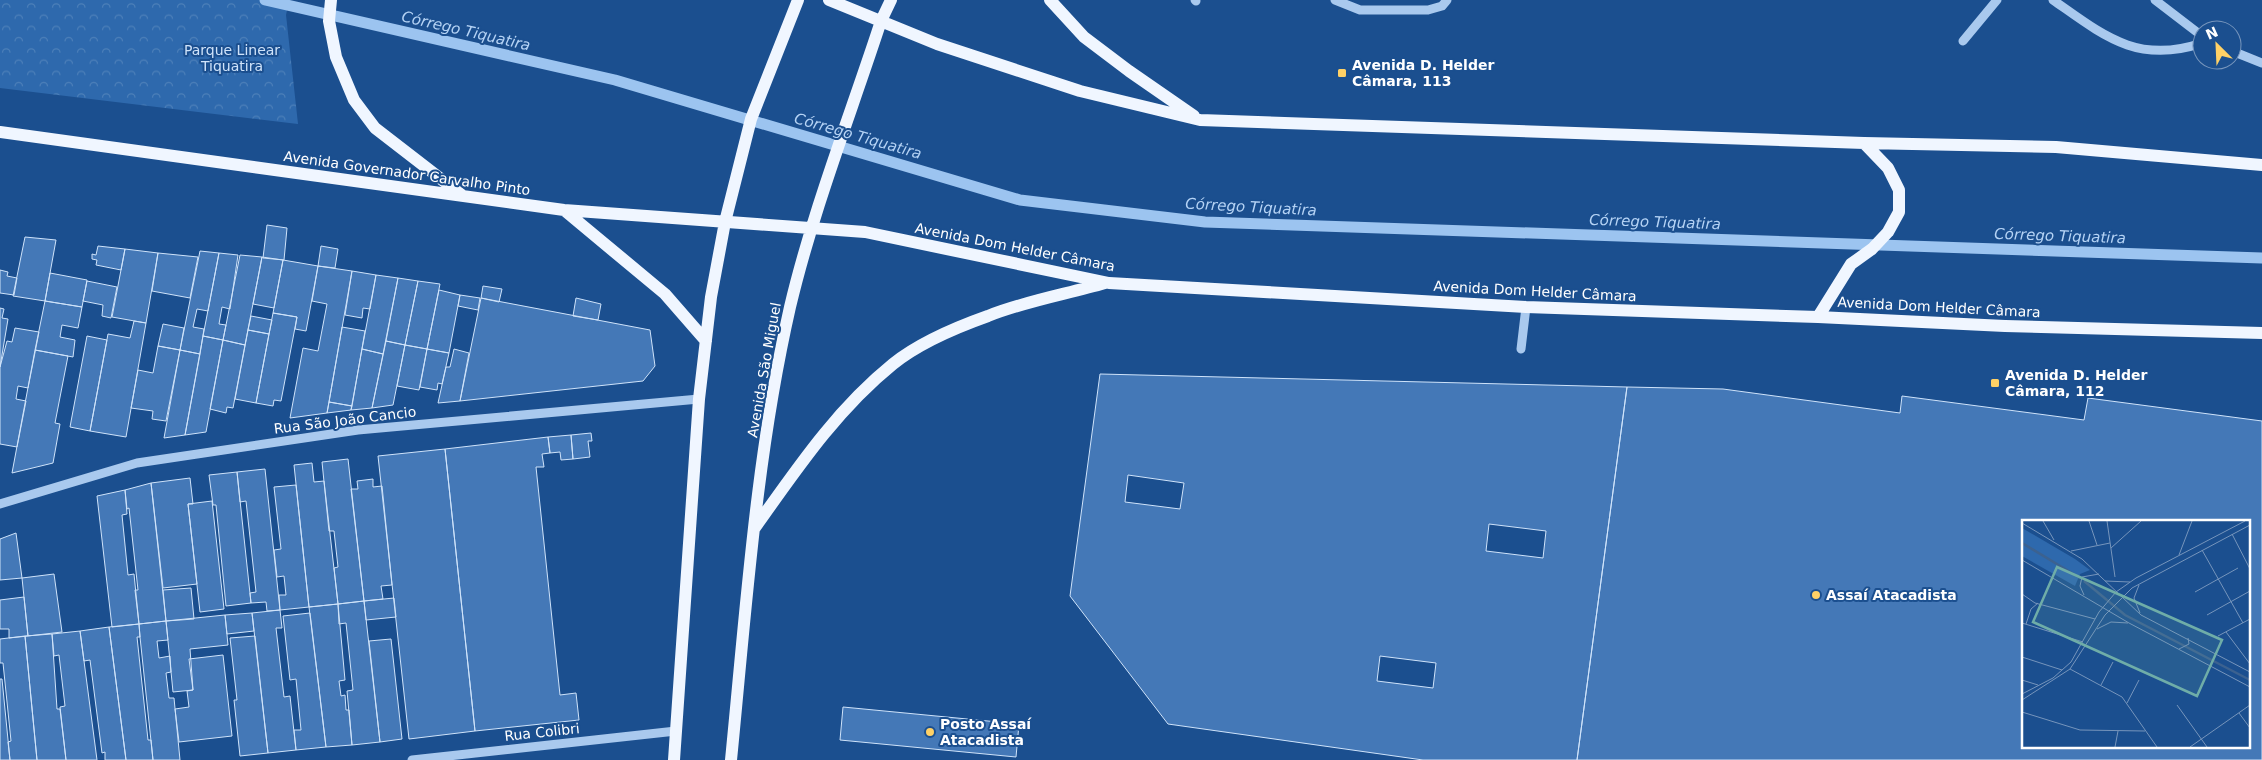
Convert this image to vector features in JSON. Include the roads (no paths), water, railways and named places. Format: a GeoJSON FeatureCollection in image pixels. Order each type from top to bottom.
{"type":"FeatureCollection","features":[{"type":"Feature","properties":{"kind":"main road"},"geometry":{"type":"LineString","coordinates":[[331,0],[329,21],[336,57],[354,100],[375,128],[464,196]]}},
{"type":"Feature","properties":{"kind":"main road"},"geometry":{"type":"LineString","coordinates":[[674,760],[699,399],[711,297],[725,222],[752,119],[798,0]]}},
{"type":"Feature","properties":{"kind":"main road"},"geometry":{"type":"LineString","coordinates":[[828,0],[937,44],[1080,91],[1200,120],[1864,144],[2056,147],[2262,165]]}},
{"type":"Feature","properties":{"kind":"main road","name":"Avenida São Miguel"},"geometry":{"type":"LineString","coordinates":[[731,760],[753,531],[774,394],[790,308],[811,228],[881,21],[892,0]]}},
{"type":"Feature","properties":{"kind":"main road"},"geometry":{"type":"LineString","coordinates":[[1050,0],[1084,37],[1200,120]]}},
{"type":"Feature","properties":{"kind":"main road","name":"Avenida Governador Carvalho Pinto"},"geometry":{"type":"LineString","coordinates":[[0,132],[564,210],[811,228]]}},
{"type":"Feature","properties":{"kind":"main road"},"geometry":{"type":"LineString","coordinates":[[1818,317],[1851,264],[1872,249],[1888,232],[1899,212],[1899,190],[1888,168],[1864,144]]}},
{"type":"Feature","properties":{"kind":"main road"},"geometry":{"type":"LineString","coordinates":[[564,210],[665,294],[706,341]]}},
{"type":"Feature","properties":{"kind":"main road","name":"Avenida Dom Helder Câmara"},"geometry":{"type":"LineString","coordinates":[[811,228],[865,232],[1109,283],[1526,306],[2262,334]]}},
{"type":"Feature","properties":{"kind":"main road"},"geometry":{"type":"LineString","coordinates":[[753,531],[813,446],[852,401],[895,363],[944,334],[990,315],[1109,283]]}},
{"type":"Feature","properties":{"kind":"street"},"geometry":{"type":"LineString","coordinates":[[1335,0],[1360,10],[1428,10],[1442,6],[1447,0]]}},
{"type":"Feature","properties":{"kind":"street"},"geometry":{"type":"LineString","coordinates":[[1963,41],[1997,0]]}},
{"type":"Feature","properties":{"kind":"street"},"geometry":{"type":"LineString","coordinates":[[2053,0],[2106,38],[2126,45],[2147,50],[2167,51],[2192,46]]}},
{"type":"Feature","properties":{"kind":"street"},"geometry":{"type":"LineString","coordinates":[[2155,0],[2192,28]]}},
{"type":"Feature","properties":{"kind":"street"},"geometry":{"type":"LineString","coordinates":[[2242,55],[2262,63]]}},
{"type":"Feature","properties":{"kind":"street"},"geometry":{"type":"LineString","coordinates":[[1521,349],[1526,306]]}},
{"type":"Feature","properties":{"kind":"street","name":"Rua São João Cancio"},"geometry":{"type":"LineString","coordinates":[[0,504],[138,462],[358,430],[699,399]]}},
{"type":"Feature","properties":{"kind":"street","name":"Rua Colibri"},"geometry":{"type":"LineString","coordinates":[[412,760],[676,731]]}},
{"type":"Feature","properties":{"kind":"waterway","name":"Córrego Tiquatira"},"geometry":{"type":"LineString","coordinates":[[265,0],[615,80],[1020,200],[1205,222],[2262,258]]}},
{"type":"Feature","properties":{"kind":"place","name":"Avenida D. Helder Câmara, 113"},"geometry":{"type":"Point","coordinates":[1342,73]}},
{"type":"Feature","properties":{"kind":"place","name":"Avenida D. Helder Câmara, 112"},"geometry":{"type":"Point","coordinates":[1995,383]}},
{"type":"Feature","properties":{"kind":"place","name":"Assaí Atacadista"},"geometry":{"type":"Point","coordinates":[1816,595]}},
{"type":"Feature","properties":{"kind":"place","name":"Posto Assaí Atacadista"},"geometry":{"type":"Point","coordinates":[930,732]}},
{"type":"Feature","properties":{"kind":"park label","name":"Parque Linear Tiquatira"},"geometry":{"type":"Point","coordinates":[232,58]}}]}
